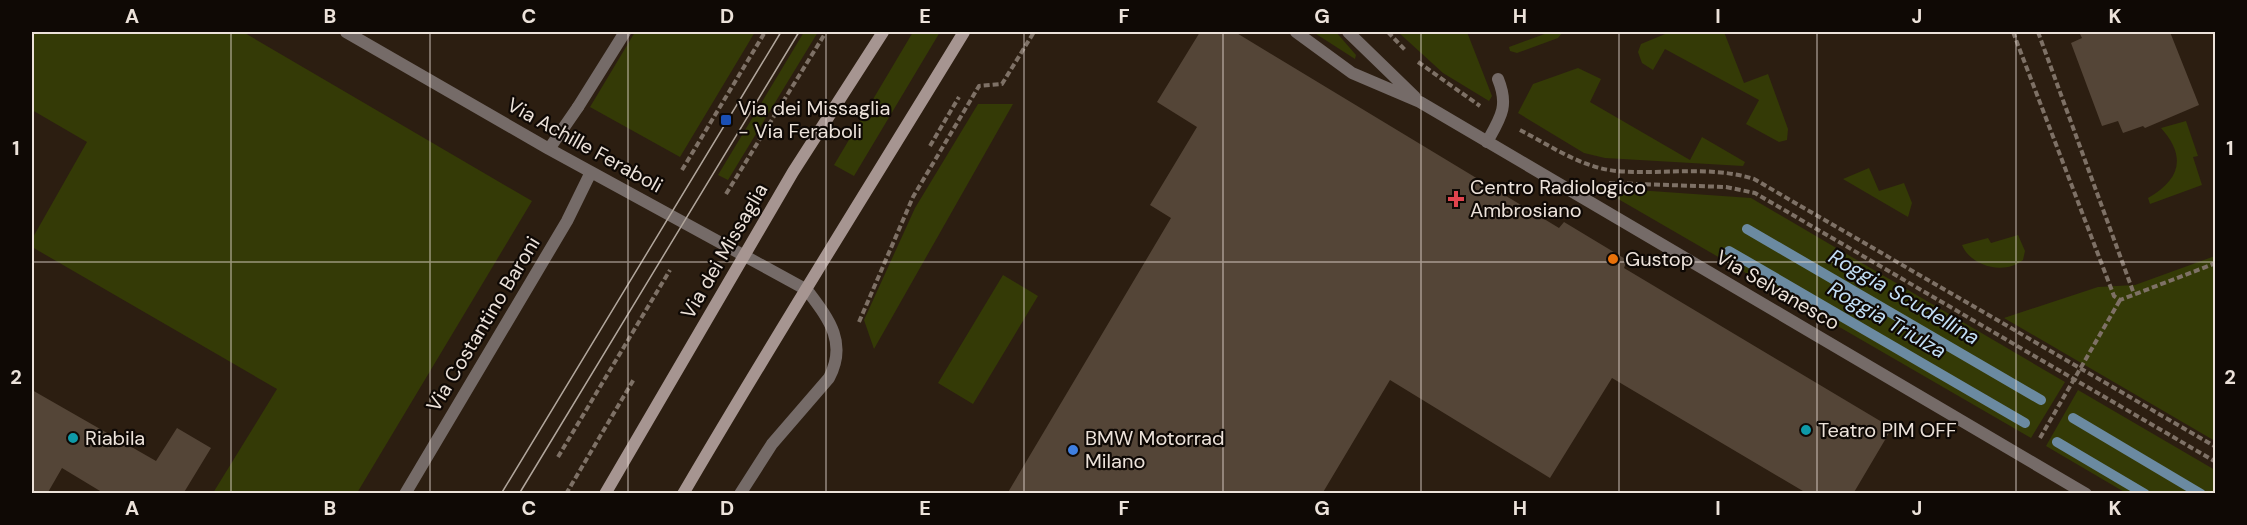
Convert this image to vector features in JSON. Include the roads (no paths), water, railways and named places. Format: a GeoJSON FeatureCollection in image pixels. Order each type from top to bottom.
{"type":"FeatureCollection","features":[{"type":"Feature","properties":{"kind":"main road","name":"Via dei Missaglia"},"geometry":{"type":"LineString","coordinates":[[604,494],[793,172],[883,32]]}},
{"type":"Feature","properties":{"kind":"main road"},"geometry":{"type":"LineString","coordinates":[[683,494],[767,350],[807,290],[964,32]]}},
{"type":"Feature","properties":{"kind":"street","name":"Via Achille Feraboli"},"geometry":{"type":"LineString","coordinates":[[346,32],[549,149],[807,290]]}},
{"type":"Feature","properties":{"kind":"street"},"geometry":{"type":"LineString","coordinates":[[549,149],[625,32]]}},
{"type":"Feature","properties":{"kind":"street","name":"Via Selvanesco"},"geometry":{"type":"LineString","coordinates":[[1296,32],[1352,73],[1420,102],[2086,494]]}},
{"type":"Feature","properties":{"kind":"street","name":"Via Selvanesco"},"geometry":{"type":"LineString","coordinates":[[1348,32],[1420,102]]}},
{"type":"Feature","properties":{"kind":"street"},"geometry":{"type":"LineString","coordinates":[[1487,142],[1502,116],[1504,105],[1504,95],[1498,79]]}},
{"type":"Feature","properties":{"kind":"street","name":"Via Costantino Baroni"},"geometry":{"type":"LineString","coordinates":[[405,494],[567,221],[591,172]]}},
{"type":"Feature","properties":{"kind":"street"},"geometry":{"type":"LineString","coordinates":[[740,494],[772,444],[829,378],[836,366],[838,352],[831,322],[807,290]]}},
{"type":"Feature","properties":{"kind":"waterway","name":"Roggia Scudellina"},"geometry":{"type":"LineString","coordinates":[[1747,229],[2041,400]]}},
{"type":"Feature","properties":{"kind":"waterway","name":"Roggia Triulza"},"geometry":{"type":"LineString","coordinates":[[1729,251],[2025,423]]}},
{"type":"Feature","properties":{"kind":"waterway","name":"Roggia Scudellina"},"geometry":{"type":"LineString","coordinates":[[2073,418],[2201,494]]}},
{"type":"Feature","properties":{"kind":"waterway","name":"Roggia Triulza"},"geometry":{"type":"LineString","coordinates":[[2057,442],[2145,494]]}},
{"type":"Feature","properties":{"kind":"tram line"},"geometry":{"type":"LineString","coordinates":[[501,494],[781,32]]}},
{"type":"Feature","properties":{"kind":"tram line"},"geometry":{"type":"LineString","coordinates":[[519,494],[799,32]]}},
{"type":"Feature","properties":{"kind":"place","name":"Via dei Missaglia - Via Feraboli"},"geometry":{"type":"Point","coordinates":[726,120]}},
{"type":"Feature","properties":{"kind":"place","name":"Centro Radiologico Ambrosiano"},"geometry":{"type":"Point","coordinates":[1456,199]}},
{"type":"Feature","properties":{"kind":"place","name":"Gustop"},"geometry":{"type":"Point","coordinates":[1613,259]}},
{"type":"Feature","properties":{"kind":"place","name":"Teatro PIM OFF"},"geometry":{"type":"Point","coordinates":[1806,430]}},
{"type":"Feature","properties":{"kind":"place","name":"Riabila"},"geometry":{"type":"Point","coordinates":[73,438]}},
{"type":"Feature","properties":{"kind":"place","name":"BMW Motorrad Milano"},"geometry":{"type":"Point","coordinates":[1073,450]}}]}
